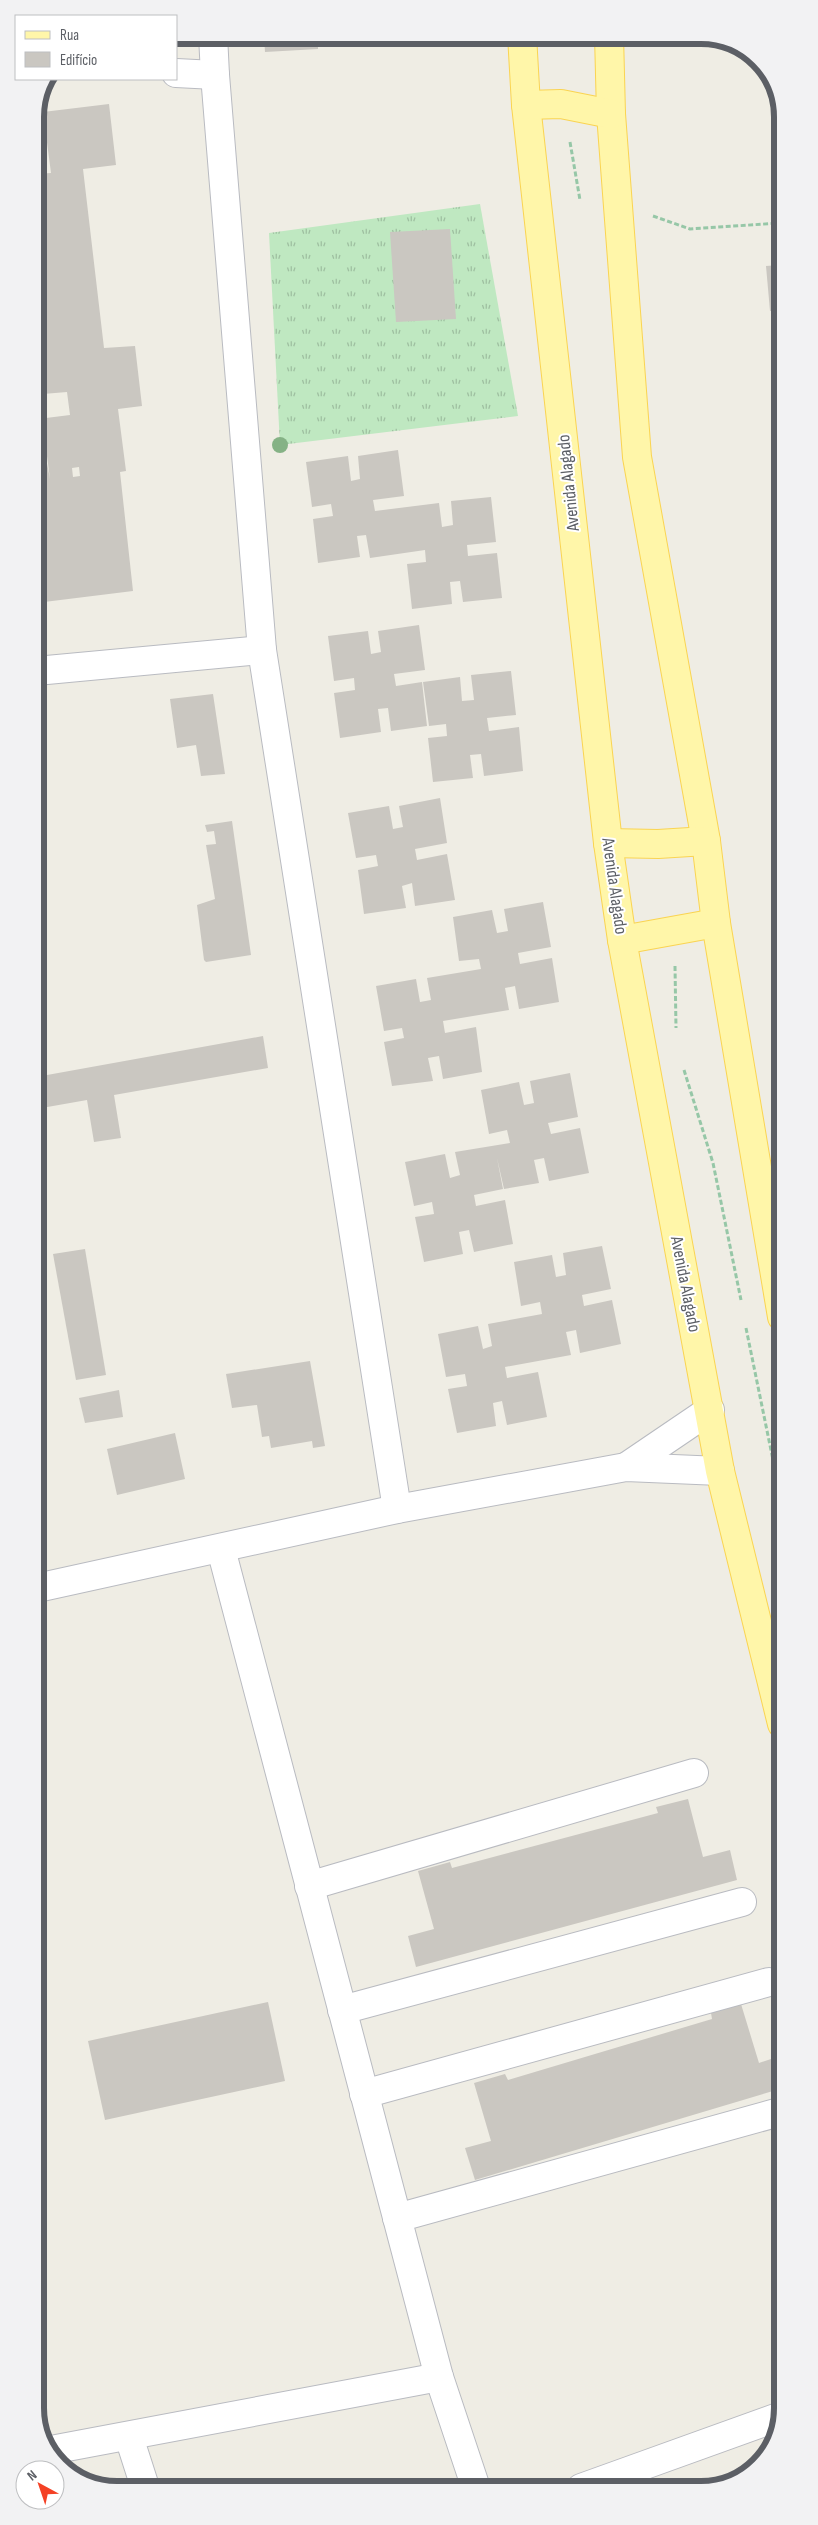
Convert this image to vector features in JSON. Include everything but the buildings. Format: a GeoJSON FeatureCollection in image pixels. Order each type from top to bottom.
{"type":"FeatureCollection","features":[{"type":"Feature","properties":{"kind":"main road","name":"Avenida Alagado"},"geometry":{"type":"LineString","coordinates":[[523,44],[526,105],[608,842],[622,940],[720,1471],[774,1691]]}},
{"type":"Feature","properties":{"kind":"main road"},"geometry":{"type":"LineString","coordinates":[[609,44],[611,114],[617,204],[637,457],[706,840],[716,924],[774,1269]]}},
{"type":"Feature","properties":{"kind":"main road"},"geometry":{"type":"LineString","coordinates":[[526,105],[561,104],[611,114]]}},
{"type":"Feature","properties":{"kind":"main road"},"geometry":{"type":"LineString","coordinates":[[608,842],[658,844],[706,840]]}},
{"type":"Feature","properties":{"kind":"main road"},"geometry":{"type":"LineString","coordinates":[[622,940],[716,924]]}},
{"type":"Feature","properties":{"kind":"street"},"geometry":{"type":"LineString","coordinates":[[213,44],[262,650],[397,1510]]}},
{"type":"Feature","properties":{"kind":"street"},"geometry":{"type":"LineString","coordinates":[[178,73],[215,75]]}},
{"type":"Feature","properties":{"kind":"street"},"geometry":{"type":"LineString","coordinates":[[44,670],[262,650]]}},
{"type":"Feature","properties":{"kind":"street"},"geometry":{"type":"LineString","coordinates":[[626,1467],[710,1410]]}},
{"type":"Feature","properties":{"kind":"street"},"geometry":{"type":"LineString","coordinates":[[44,1587],[397,1510],[626,1467],[720,1471]]}},
{"type":"Feature","properties":{"kind":"street"},"geometry":{"type":"LineString","coordinates":[[221,1549],[438,2377],[474,2481]]}},
{"type":"Feature","properties":{"kind":"street"},"geometry":{"type":"LineString","coordinates":[[310,1886],[694,1774]]}},
{"type":"Feature","properties":{"kind":"street"},"geometry":{"type":"LineString","coordinates":[[342,2010],[742,1902]]}},
{"type":"Feature","properties":{"kind":"street"},"geometry":{"type":"LineString","coordinates":[[364,2094],[769,1982]]}},
{"type":"Feature","properties":{"kind":"street"},"geometry":{"type":"LineString","coordinates":[[397,2218],[774,2113]]}},
{"type":"Feature","properties":{"kind":"street"},"geometry":{"type":"LineString","coordinates":[[57,2449],[129,2437],[438,2377]]}},
{"type":"Feature","properties":{"kind":"street"},"geometry":{"type":"LineString","coordinates":[[600,2481],[774,2419]]}},
{"type":"Feature","properties":{"kind":"street"},"geometry":{"type":"LineString","coordinates":[[129,2437],[143,2481]]}},
{"type":"Feature","properties":{"kind":"path"},"geometry":{"type":"LineString","coordinates":[[617,204],[690,228],[774,223]]}},
{"type":"Feature","properties":{"kind":"green space"},"geometry":{"type":"Polygon","coordinates":[[[480,204],[518,416],[280,445],[269,233],[480,204]]]}}]}
